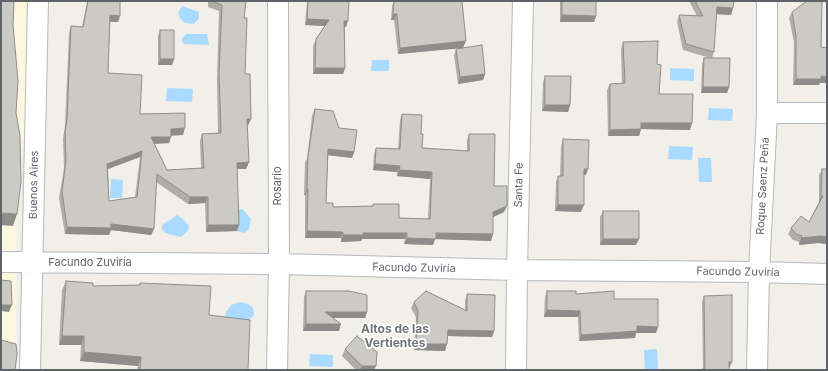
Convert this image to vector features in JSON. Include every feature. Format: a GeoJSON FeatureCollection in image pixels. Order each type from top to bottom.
{"type":"FeatureCollection","features":[{"type":"Feature","properties":{"kind":"street","name":"Buenos Aires"},"geometry":{"type":"LineString","coordinates":[[30,370],[38,1]]}},
{"type":"Feature","properties":{"kind":"street","name":"Rosario"},"geometry":{"type":"LineString","coordinates":[[277,370],[279,264],[278,1]]}},
{"type":"Feature","properties":{"kind":"street","name":"Santa Fe"},"geometry":{"type":"LineString","coordinates":[[516,370],[523,1]]}},
{"type":"Feature","properties":{"kind":"street","name":"Roque Saenz Peña"},"geometry":{"type":"LineString","coordinates":[[757,370],[759,272],[767,112],[767,1]]}},
{"type":"Feature","properties":{"kind":"street"},"geometry":{"type":"LineString","coordinates":[[767,112],[827,113]]}},
{"type":"Feature","properties":{"kind":"street","name":"Facundo Zuviría"},"geometry":{"type":"LineString","coordinates":[[1,262],[279,264],[517,270],[827,274]]}},
{"type":"Feature","properties":{"kind":"shaded area"},"geometry":{"type":"Polygon","coordinates":[[[1,1],[38,1],[17,201],[16,370],[1,370],[1,1]]]}},
{"type":"Feature","properties":{"kind":"water"},"geometry":{"type":"Polygon","coordinates":[[[182,6],[199,12],[199,18],[194,24],[185,23],[180,18],[178,13],[182,6]]]}},
{"type":"Feature","properties":{"kind":"water"},"geometry":{"type":"Polygon","coordinates":[[[186,34],[207,34],[209,45],[184,44],[181,40],[186,34]]]}},
{"type":"Feature","properties":{"kind":"water"},"geometry":{"type":"Polygon","coordinates":[[[372,60],[389,60],[389,71],[371,71],[372,60]]]}},
{"type":"Feature","properties":{"kind":"water"},"geometry":{"type":"Polygon","coordinates":[[[670,68],[694,69],[694,81],[670,80],[670,68]]]}},
{"type":"Feature","properties":{"kind":"water"},"geometry":{"type":"Polygon","coordinates":[[[167,88],[193,89],[192,102],[166,101],[167,88]]]}},
{"type":"Feature","properties":{"kind":"water"},"geometry":{"type":"Polygon","coordinates":[[[709,108],[733,109],[732,121],[708,120],[709,108]]]}},
{"type":"Feature","properties":{"kind":"water"},"geometry":{"type":"Polygon","coordinates":[[[669,146],[693,147],[692,160],[668,159],[669,146]]]}},
{"type":"Feature","properties":{"kind":"water"},"geometry":{"type":"Polygon","coordinates":[[[698,158],[711,158],[712,182],[699,182],[698,158]]]}},
{"type":"Feature","properties":{"kind":"water"},"geometry":{"type":"Polygon","coordinates":[[[111,179],[123,180],[122,198],[110,198],[111,179]]]}},
{"type":"Feature","properties":{"kind":"water"},"geometry":{"type":"Polygon","coordinates":[[[236,209],[242,209],[251,219],[249,229],[244,233],[237,231],[236,209]]]}},
{"type":"Feature","properties":{"kind":"water"},"geometry":{"type":"Polygon","coordinates":[[[177,215],[189,226],[188,231],[181,237],[165,233],[161,228],[164,223],[177,215]]]}},
{"type":"Feature","properties":{"kind":"water"},"geometry":{"type":"Polygon","coordinates":[[[240,302],[248,304],[253,308],[254,315],[248,321],[225,318],[226,312],[231,305],[240,302]]]}},
{"type":"Feature","properties":{"kind":"water"},"geometry":{"type":"Polygon","coordinates":[[[657,349],[658,370],[645,370],[644,350],[657,349]]]}},
{"type":"Feature","properties":{"kind":"water"},"geometry":{"type":"Polygon","coordinates":[[[310,354],[333,355],[333,367],[309,366],[310,354]]]}},
{"type":"Feature","properties":{"kind":"building"},"geometry":{"type":"Polygon","coordinates":[[[1,1],[14,1],[13,25],[18,81],[16,113],[20,136],[21,182],[17,214],[1,213],[1,1]]]}},
{"type":"Feature","properties":{"kind":"building"},"geometry":{"type":"Polygon","coordinates":[[[88,1],[120,1],[120,16],[110,15],[108,73],[142,75],[140,114],[185,113],[185,128],[171,129],[171,137],[151,137],[167,170],[204,168],[202,134],[221,133],[219,73],[222,5],[211,1],[246,1],[244,18],[247,18],[245,74],[250,74],[251,119],[247,119],[249,162],[237,163],[239,225],[208,225],[208,197],[190,197],[157,174],[154,229],[111,224],[111,228],[67,227],[62,191],[66,161],[65,132],[67,119],[71,26],[83,27],[88,1]],[[142,151],[107,164],[109,201],[137,197],[142,151]]]}},
{"type":"Feature","properties":{"kind":"building"},"geometry":{"type":"Polygon","coordinates":[[[308,1],[349,1],[348,21],[344,21],[345,68],[315,68],[316,39],[329,20],[307,19],[308,1]]]}},
{"type":"Feature","properties":{"kind":"building"},"geometry":{"type":"Polygon","coordinates":[[[394,1],[462,1],[466,41],[400,48],[397,14],[393,14],[394,1]]]}},
{"type":"Feature","properties":{"kind":"building"},"geometry":{"type":"Polygon","coordinates":[[[562,1],[596,1],[596,16],[562,15],[562,1]]]}},
{"type":"Feature","properties":{"kind":"building"},"geometry":{"type":"Polygon","coordinates":[[[695,1],[734,1],[733,8],[717,7],[714,52],[686,44],[679,15],[703,16],[695,1]]]}},
{"type":"Feature","properties":{"kind":"building"},"geometry":{"type":"Polygon","coordinates":[[[807,1],[822,1],[821,47],[827,48],[827,77],[821,76],[821,79],[796,79],[796,36],[792,12],[807,1]]]}},
{"type":"Feature","properties":{"kind":"building"},"geometry":{"type":"Polygon","coordinates":[[[160,30],[174,30],[174,59],[160,59],[160,30]]]}},
{"type":"Feature","properties":{"kind":"building"},"geometry":{"type":"Polygon","coordinates":[[[658,41],[657,64],[661,65],[659,94],[693,94],[692,123],[641,123],[641,129],[610,130],[610,84],[625,83],[623,42],[658,41]]]}},
{"type":"Feature","properties":{"kind":"building"},"geometry":{"type":"Polygon","coordinates":[[[482,45],[485,74],[460,77],[456,49],[482,45]]]}},
{"type":"Feature","properties":{"kind":"building"},"geometry":{"type":"Polygon","coordinates":[[[704,58],[730,58],[729,87],[703,87],[704,58]]]}},
{"type":"Feature","properties":{"kind":"building"},"geometry":{"type":"Polygon","coordinates":[[[545,76],[571,76],[570,105],[545,105],[545,76]]]}},
{"type":"Feature","properties":{"kind":"building"},"geometry":{"type":"Polygon","coordinates":[[[315,109],[333,111],[339,128],[357,130],[354,152],[328,149],[326,203],[333,203],[333,207],[399,204],[399,218],[430,219],[432,172],[399,170],[400,166],[375,164],[376,148],[400,149],[402,114],[422,115],[422,148],[469,151],[469,134],[495,134],[494,186],[507,186],[507,206],[493,212],[493,234],[436,233],[436,239],[407,238],[407,233],[363,233],[363,235],[343,235],[343,232],[307,231],[308,156],[315,109]]]}},
{"type":"Feature","properties":{"kind":"building"},"geometry":{"type":"Polygon","coordinates":[[[563,139],[589,140],[588,169],[584,169],[584,205],[558,205],[558,176],[563,176],[563,139]]]}},
{"type":"Feature","properties":{"kind":"building"},"geometry":{"type":"Polygon","coordinates":[[[822,169],[827,169],[827,237],[820,236],[801,238],[802,236],[796,234],[791,228],[801,216],[809,222],[823,196],[821,196],[822,169]]]}},
{"type":"Feature","properties":{"kind":"building"},"geometry":{"type":"Polygon","coordinates":[[[603,211],[639,211],[639,239],[603,239],[603,211]]]}},
{"type":"Feature","properties":{"kind":"building"},"geometry":{"type":"Polygon","coordinates":[[[1,280],[11,281],[12,305],[1,305],[1,280]]]}},
{"type":"Feature","properties":{"kind":"building"},"geometry":{"type":"Polygon","coordinates":[[[66,281],[93,283],[93,286],[140,285],[140,283],[211,286],[209,315],[250,320],[248,370],[140,370],[141,357],[84,352],[84,336],[62,336],[66,281]]]}},
{"type":"Feature","properties":{"kind":"building"},"geometry":{"type":"Polygon","coordinates":[[[306,291],[349,291],[367,295],[367,312],[325,312],[341,324],[306,324],[306,291]]]}},
{"type":"Feature","properties":{"kind":"building"},"geometry":{"type":"Polygon","coordinates":[[[426,291],[467,311],[467,294],[495,295],[494,331],[448,330],[447,344],[416,344],[418,311],[414,302],[426,291]]]}},
{"type":"Feature","properties":{"kind":"building"},"geometry":{"type":"Polygon","coordinates":[[[547,291],[576,291],[576,294],[614,291],[614,299],[658,299],[658,327],[637,326],[637,331],[581,335],[580,311],[547,310],[547,291]]]}},
{"type":"Feature","properties":{"kind":"building"},"geometry":{"type":"Polygon","coordinates":[[[732,295],[732,362],[729,362],[729,370],[702,370],[705,369],[704,296],[732,295]]]}},
{"type":"Feature","properties":{"kind":"building"},"geometry":{"type":"Polygon","coordinates":[[[357,336],[377,352],[376,366],[362,366],[345,349],[357,336]]]}},
{"type":"Feature","properties":{"kind":"building"},"geometry":{"type":"Polygon","coordinates":[[[1,340],[16,344],[17,354],[15,370],[1,370],[1,340]]]}},
{"type":"Feature","properties":{"kind":"district","name":"Altos de las Vertientes"},"geometry":{"type":"Point","coordinates":[395,336]}}]}
